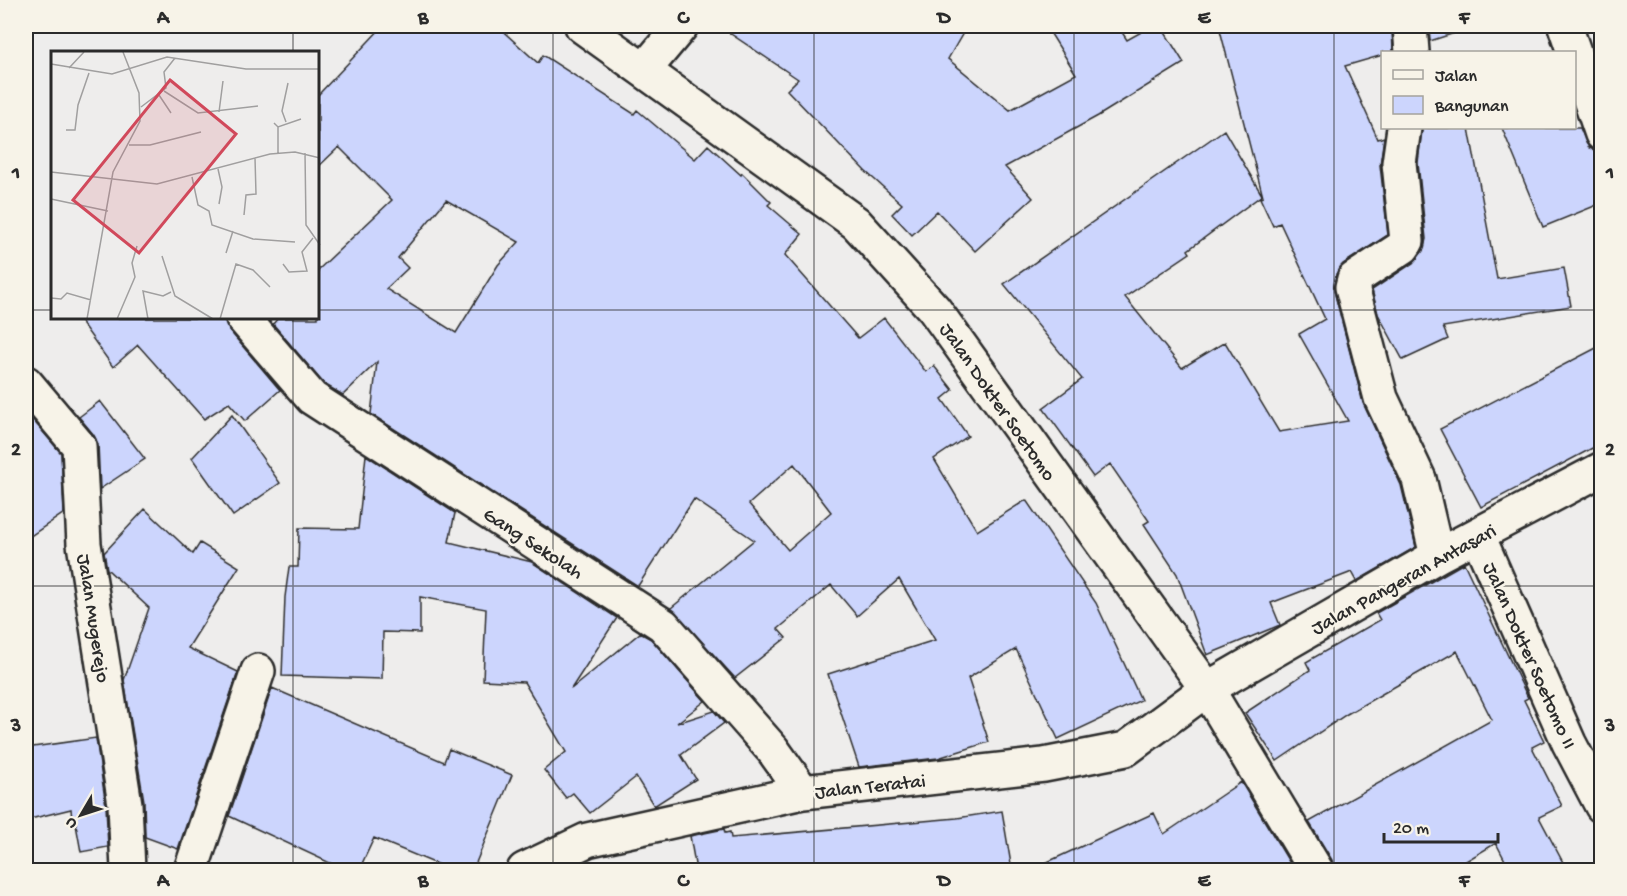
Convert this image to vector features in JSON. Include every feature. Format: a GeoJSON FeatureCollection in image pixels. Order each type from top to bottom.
{"type":"FeatureCollection","features":[{"type":"Feature","properties":{"kind":"street","name":"Jalan Dokter Soetomo"},"geometry":{"type":"LineString","coordinates":[[582,26],[645,69],[856,223],[934,309],[1207,689],[1316,870]]}},
{"type":"Feature","properties":{"kind":"street"},"geometry":{"type":"LineString","coordinates":[[645,69],[681,26]]}},
{"type":"Feature","properties":{"kind":"street"},"geometry":{"type":"LineString","coordinates":[[1410,26],[1412,51]]}},
{"type":"Feature","properties":{"kind":"street"},"geometry":{"type":"LineString","coordinates":[[1565,26],[1582,52],[1602,134]]}},
{"type":"Feature","properties":{"kind":"street"},"geometry":{"type":"LineString","coordinates":[[1404,129],[1399,163],[1407,241],[1403,247],[1354,279],[1352,287],[1382,398],[1419,479],[1437,556]]}},
{"type":"Feature","properties":{"kind":"street","name":"Gang Sekolah"},"geometry":{"type":"LineString","coordinates":[[245,320],[312,398],[663,625],[773,750],[803,792]]}},
{"type":"Feature","properties":{"kind":"street","name":"Jalan Mugerejo"},"geometry":{"type":"LineString","coordinates":[[26,383],[79,446],[84,544],[125,804],[128,870]]}},
{"type":"Feature","properties":{"kind":"street","name":"Jalan Pangeran Antasari"},"geometry":{"type":"LineString","coordinates":[[1207,689],[1437,556],[1602,469]]}},
{"type":"Feature","properties":{"kind":"street","name":"Jalan Dokter Soetomo II"},"geometry":{"type":"LineString","coordinates":[[1478,536],[1569,743],[1602,806]]}},
{"type":"Feature","properties":{"kind":"street"},"geometry":{"type":"LineString","coordinates":[[191,870],[258,670]]}},
{"type":"Feature","properties":{"kind":"street","name":"Jalan Teratai"},"geometry":{"type":"LineString","coordinates":[[524,870],[587,840],[803,792],[1044,765],[1126,749],[1207,689]]}},
{"type":"Feature","properties":{"kind":"building"},"geometry":{"type":"Polygon","coordinates":[[[383,26],[497,26],[538,63],[543,55],[634,114],[637,110],[695,159],[708,145],[741,175],[742,173],[771,202],[768,205],[802,234],[785,255],[858,338],[884,318],[926,372],[934,366],[953,390],[942,399],[968,436],[934,459],[977,531],[1026,500],[1096,603],[1141,700],[1058,739],[1016,649],[968,678],[989,742],[938,758],[859,767],[828,674],[935,640],[899,579],[857,616],[831,585],[778,629],[786,638],[735,678],[671,608],[754,540],[694,499],[638,586],[371,414],[377,362],[343,395],[324,384],[273,324],[276,320],[320,320],[320,268],[392,200],[339,147],[320,165],[320,93],[383,26]],[[446,200],[398,258],[408,268],[386,289],[456,333],[498,265],[519,242],[446,200]],[[794,464],[749,504],[788,550],[831,512],[794,464]]]}},
{"type":"Feature","properties":{"kind":"building"},"geometry":{"type":"Polygon","coordinates":[[[719,26],[967,26],[948,59],[1010,110],[1076,74],[1046,26],[1118,26],[1127,40],[1152,26],[1161,26],[1184,63],[1098,116],[1005,167],[1033,198],[975,251],[937,211],[912,235],[892,214],[902,204],[865,171],[787,90],[798,79],[719,26]]]}},
{"type":"Feature","properties":{"kind":"building"},"geometry":{"type":"Polygon","coordinates":[[[1219,26],[1392,26],[1393,51],[1381,51],[1381,56],[1345,66],[1378,139],[1384,137],[1380,165],[1388,235],[1343,264],[1336,274],[1334,291],[1363,403],[1401,485],[1416,547],[1357,581],[1352,572],[1271,603],[1280,625],[1207,655],[1177,574],[1144,524],[1149,521],[1110,464],[1093,477],[1043,408],[1082,379],[1004,284],[1224,130],[1262,195],[1188,250],[1190,253],[1125,297],[1182,368],[1225,342],[1279,432],[1348,421],[1299,334],[1325,319],[1280,223],[1273,226],[1260,198],[1263,197],[1219,26]]]}},
{"type":"Feature","properties":{"kind":"building"},"geometry":{"type":"Polygon","coordinates":[[[1429,26],[1454,26],[1455,33],[1430,41],[1429,26]]]}},
{"type":"Feature","properties":{"kind":"building"},"geometry":{"type":"Polygon","coordinates":[[[1580,128],[1589,148],[1602,152],[1602,203],[1543,227],[1502,129],[1580,128]]]}},
{"type":"Feature","properties":{"kind":"building"},"geometry":{"type":"Polygon","coordinates":[[[1422,129],[1469,129],[1497,279],[1564,268],[1571,306],[1443,327],[1448,339],[1403,360],[1378,314],[1372,290],[1413,263],[1423,251],[1426,239],[1418,163],[1422,129]]]}},
{"type":"Feature","properties":{"kind":"building"},"geometry":{"type":"Polygon","coordinates":[[[79,320],[226,320],[229,330],[280,390],[245,421],[229,403],[204,419],[138,345],[113,367],[79,320]]]}},
{"type":"Feature","properties":{"kind":"building"},"geometry":{"type":"Polygon","coordinates":[[[1602,345],[1602,443],[1481,507],[1440,429],[1602,345]]]}},
{"type":"Feature","properties":{"kind":"building"},"geometry":{"type":"Polygon","coordinates":[[[100,401],[145,459],[100,489],[98,444],[79,417],[100,401]]]}},
{"type":"Feature","properties":{"kind":"building"},"geometry":{"type":"Polygon","coordinates":[[[26,412],[61,453],[64,513],[26,539],[26,412]]]}},
{"type":"Feature","properties":{"kind":"building"},"geometry":{"type":"Polygon","coordinates":[[[232,415],[280,483],[233,516],[192,458],[232,415]]]}},
{"type":"Feature","properties":{"kind":"building"},"geometry":{"type":"Polygon","coordinates":[[[366,455],[455,513],[449,542],[532,562],[617,618],[571,689],[640,633],[651,639],[705,701],[677,723],[714,711],[724,723],[681,755],[696,779],[654,806],[636,777],[590,813],[573,793],[566,798],[544,770],[566,752],[524,682],[483,680],[486,609],[420,597],[420,633],[383,632],[382,679],[282,676],[285,597],[289,567],[298,567],[299,528],[358,529],[366,455]]]}},
{"type":"Feature","properties":{"kind":"building"},"geometry":{"type":"Polygon","coordinates":[[[145,509],[193,554],[200,543],[239,567],[188,648],[238,672],[178,849],[145,837],[144,801],[124,680],[149,608],[107,569],[104,553],[145,509]]]}},
{"type":"Feature","properties":{"kind":"building"},"geometry":{"type":"Polygon","coordinates":[[[1464,563],[1528,698],[1524,700],[1544,741],[1532,747],[1562,806],[1539,817],[1567,870],[1510,870],[1496,843],[1451,870],[1335,870],[1332,860],[1309,822],[1492,720],[1457,651],[1347,714],[1277,761],[1245,713],[1310,670],[1306,662],[1380,620],[1376,613],[1464,563]]]}},
{"type":"Feature","properties":{"kind":"building"},"geometry":{"type":"Polygon","coordinates":[[[272,688],[444,762],[449,749],[512,775],[473,870],[451,870],[374,838],[359,870],[345,870],[229,816],[272,688]]]}},
{"type":"Feature","properties":{"kind":"building"},"geometry":{"type":"Polygon","coordinates":[[[96,738],[106,806],[108,847],[81,852],[71,809],[26,820],[26,748],[96,738]]]}},
{"type":"Feature","properties":{"kind":"building"},"geometry":{"type":"Polygon","coordinates":[[[1241,782],[1294,870],[1030,870],[1154,813],[1164,834],[1241,782]]]}},
{"type":"Feature","properties":{"kind":"building"},"geometry":{"type":"Polygon","coordinates":[[[1002,811],[1012,870],[696,870],[690,836],[724,829],[725,833],[730,832],[731,838],[957,818],[1002,811]]]}}]}
